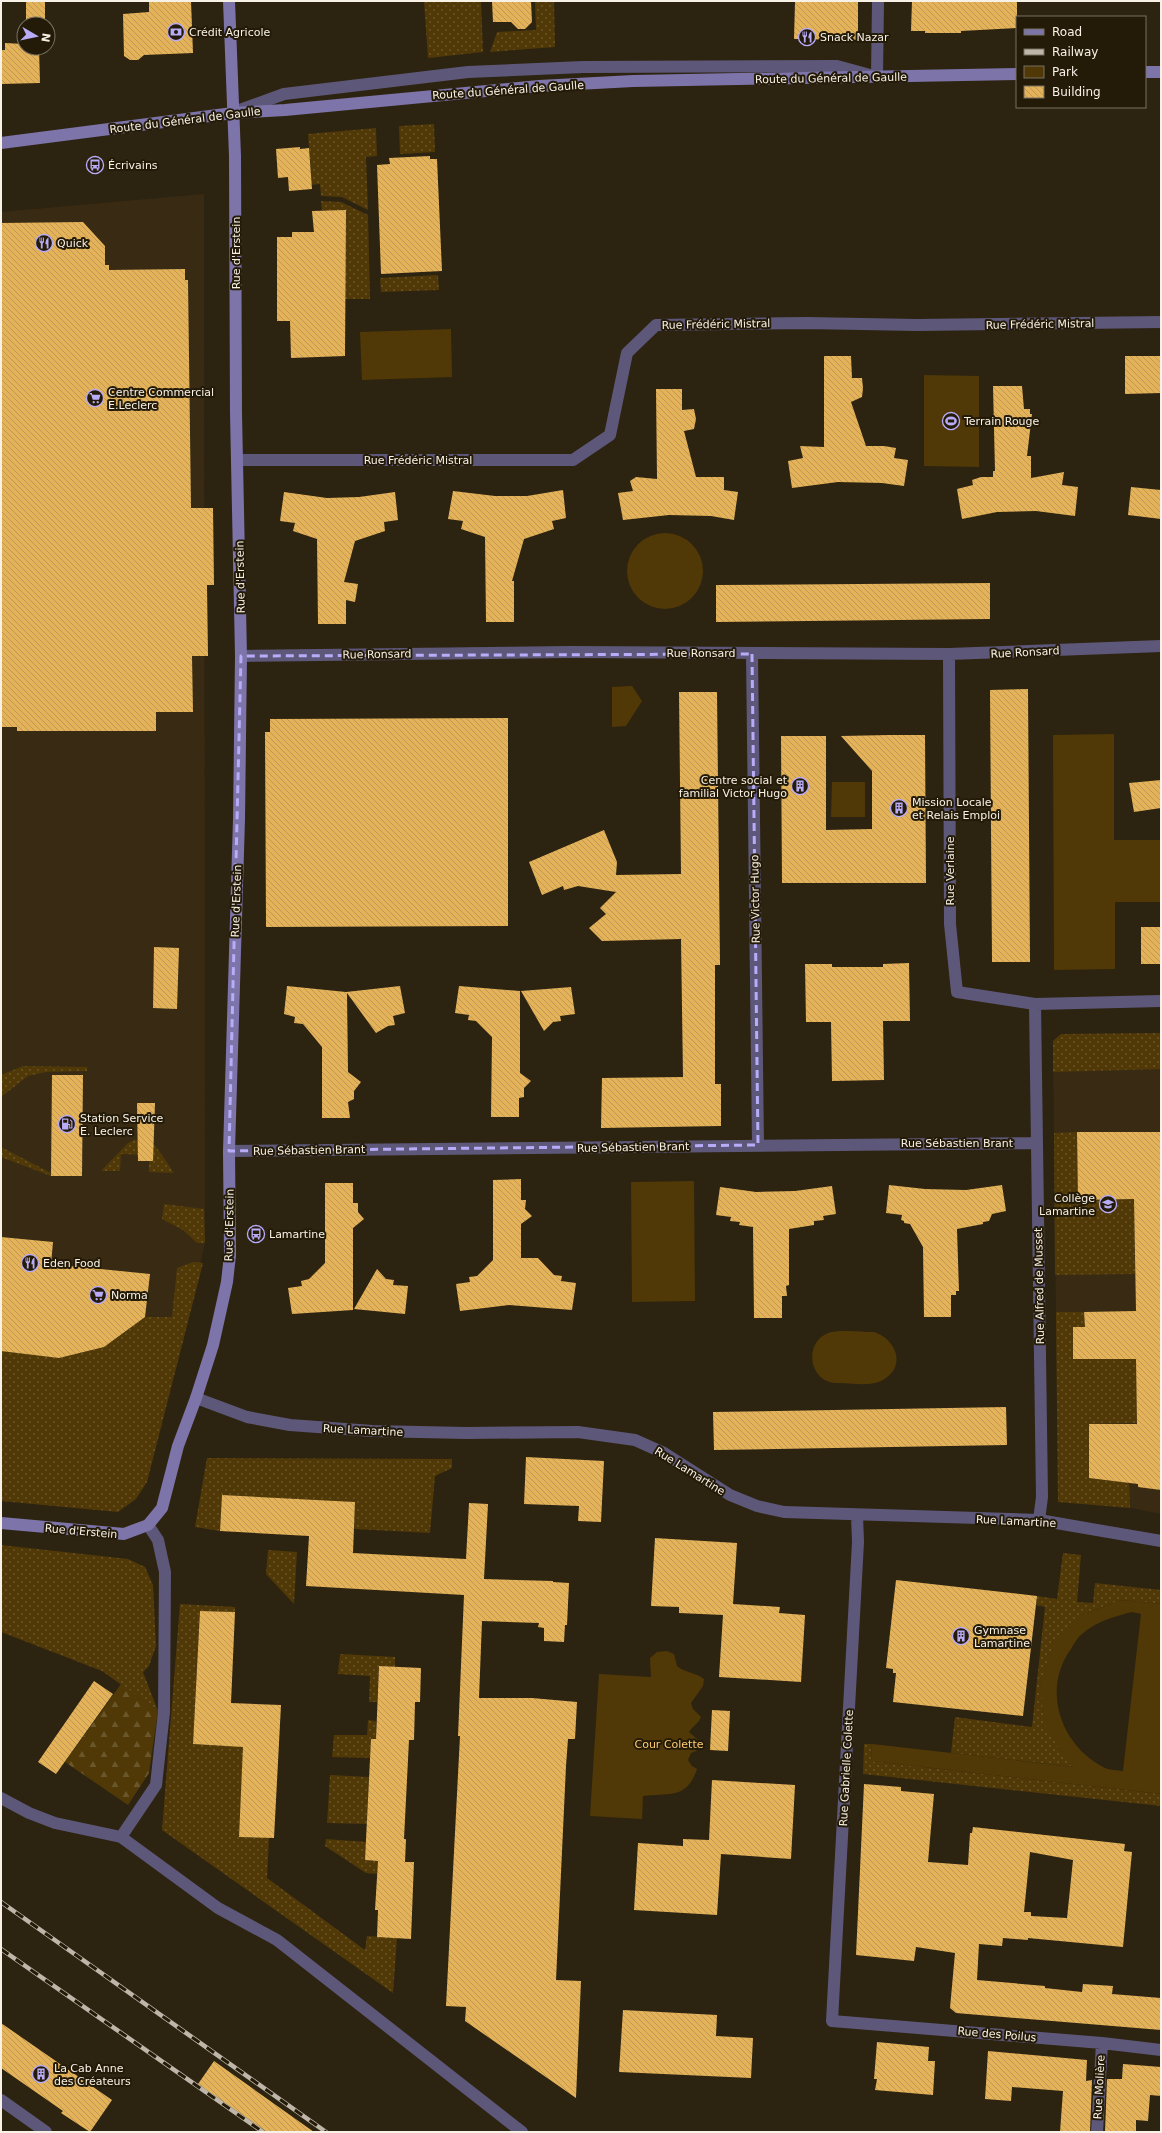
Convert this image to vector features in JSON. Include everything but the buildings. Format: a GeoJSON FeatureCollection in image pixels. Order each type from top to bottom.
{"type":"FeatureCollection","features":[{"type":"Feature","properties":{"kind":"street","name":"Rue d'Erstein"},"geometry":{"type":"LineString","coordinates":[[1,1523],[124,1534],[148,1525],[162,1508],[178,1446],[196,1398],[213,1345],[227,1282],[230,1244],[229,1151],[239,819],[241,656],[237,460],[236,156],[229,1]]}},
{"type":"Feature","properties":{"kind":"street"},"geometry":{"type":"LineString","coordinates":[[233,113],[284,94],[468,72],[583,66],[837,66],[877,77],[878,1]]}},
{"type":"Feature","properties":{"kind":"street"},"geometry":{"type":"LineString","coordinates":[[1146,72],[1161,72]]}},
{"type":"Feature","properties":{"kind":"street","name":"Route du Général de Gaulle"},"geometry":{"type":"LineString","coordinates":[[1,143],[233,113],[285,110],[539,86],[626,81],[1016,74]]}},
{"type":"Feature","properties":{"kind":"street","name":"Rue Frédéric Mistral"},"geometry":{"type":"LineString","coordinates":[[237,460],[573,460],[610,435],[627,353],[656,325],[807,323],[917,326],[1161,322]]}},
{"type":"Feature","properties":{"kind":"street","name":"Rue Ronsard"},"geometry":{"type":"LineString","coordinates":[[241,656],[571,652],[949,654],[1161,646]]}},
{"type":"Feature","properties":{"kind":"street","name":"Rue Victor Hugo"},"geometry":{"type":"LineString","coordinates":[[752,654],[758,1145]]}},
{"type":"Feature","properties":{"kind":"street","name":"Rue Verlaine"},"geometry":{"type":"LineString","coordinates":[[949,654],[950,924],[957,992],[1035,1004]]}},
{"type":"Feature","properties":{"kind":"street"},"geometry":{"type":"LineString","coordinates":[[1035,1004],[1161,1001]]}},
{"type":"Feature","properties":{"kind":"street","name":"Rue Alfred de Musset"},"geometry":{"type":"LineString","coordinates":[[1035,1004],[1041,1482],[1039,1520]]}},
{"type":"Feature","properties":{"kind":"street","name":"Rue Sébastien Brant"},"geometry":{"type":"LineString","coordinates":[[229,1151],[1037,1143]]}},
{"type":"Feature","properties":{"kind":"street","name":"Rue Lamartine"},"geometry":{"type":"LineString","coordinates":[[196,1398],[247,1416],[290,1425],[372,1431],[466,1433],[578,1432],[627,1438],[664,1453],[730,1495],[757,1506],[784,1512],[1039,1520],[1161,1541]]}},
{"type":"Feature","properties":{"kind":"street","name":"Rue Gabrielle Colette"},"geometry":{"type":"LineString","coordinates":[[832,2021],[858,1542],[857,1515]]}},
{"type":"Feature","properties":{"kind":"street"},"geometry":{"type":"LineString","coordinates":[[121,1837],[156,1785],[164,1712],[165,1572],[158,1540],[148,1525]]}},
{"type":"Feature","properties":{"kind":"street"},"geometry":{"type":"LineString","coordinates":[[1,1798],[29,1813],[55,1823],[121,1837],[218,1908],[277,1940],[522,2132]]}},
{"type":"Feature","properties":{"kind":"street","name":"Rue des Poilus"},"geometry":{"type":"LineString","coordinates":[[832,2021],[1102,2043],[1161,2050]]}},
{"type":"Feature","properties":{"kind":"street","name":"Rue Molière"},"geometry":{"type":"LineString","coordinates":[[1097,2132],[1102,2043]]}},
{"type":"Feature","properties":{"kind":"street"},"geometry":{"type":"LineString","coordinates":[[1,2100],[46,2132]]}},
{"type":"Feature","properties":{"kind":"highlighted area"},"geometry":{"type":"Polygon","coordinates":[[[752,654],[758,1145],[229,1151],[241,656],[752,654]]]}},
{"type":"Feature","properties":{"kind":"shaded area"},"geometry":{"type":"Polygon","coordinates":[[[204,194],[205,1243],[183,1341],[61,1370],[1,1364],[1,212],[204,194]]]}},
{"type":"Feature","properties":{"kind":"shaded area","name":"Collège Lamartine"},"geometry":{"type":"Polygon","coordinates":[[[1161,1033],[1161,1514],[1121,1506],[1058,1502],[1053,1041],[1061,1034],[1161,1033]]]}},
{"type":"Feature","properties":{"kind":"green space"},"geometry":{"type":"Polygon","coordinates":[[[424,1],[481,1],[483,52],[428,58],[424,1]]]}},
{"type":"Feature","properties":{"kind":"green space"},"geometry":{"type":"Polygon","coordinates":[[[535,1],[554,1],[555,47],[490,52],[497,32],[536,30],[535,1]]]}},
{"type":"Feature","properties":{"kind":"green space"},"geometry":{"type":"Polygon","coordinates":[[[434,124],[435,152],[400,154],[399,126],[434,124]]]}},
{"type":"Feature","properties":{"kind":"green space"},"geometry":{"type":"Polygon","coordinates":[[[376,128],[377,156],[366,157],[368,210],[342,197],[321,196],[320,184],[310,185],[311,171],[308,134],[376,128]]]}},
{"type":"Feature","properties":{"kind":"green space"},"geometry":{"type":"Polygon","coordinates":[[[321,201],[341,202],[368,215],[370,299],[345,299],[327,211],[322,210],[321,201]]]}},
{"type":"Feature","properties":{"kind":"green space"},"geometry":{"type":"Polygon","coordinates":[[[438,275],[439,290],[381,292],[380,278],[438,275]]]}},
{"type":"Feature","properties":{"kind":"green space"},"geometry":{"type":"Polygon","coordinates":[[[451,329],[452,377],[362,380],[360,332],[451,329]]]}},
{"type":"Feature","properties":{"kind":"green space","name":"Terrain Rouge"},"geometry":{"type":"Polygon","coordinates":[[[924,375],[979,376],[979,467],[924,466],[924,375]]]}},
{"type":"Feature","properties":{"kind":"green space"},"geometry":{"type":"Polygon","coordinates":[[[665,533],[679,536],[692,544],[700,557],[703,571],[700,585],[692,598],[679,606],[665,609],[651,606],[638,598],[630,585],[627,571],[630,557],[638,544],[651,536],[665,533]]]}},
{"type":"Feature","properties":{"kind":"green space"},"geometry":{"type":"Polygon","coordinates":[[[632,686],[642,701],[626,726],[612,727],[612,687],[632,686]]]}},
{"type":"Feature","properties":{"kind":"green space"},"geometry":{"type":"Polygon","coordinates":[[[1114,734],[1114,840],[1161,840],[1161,902],[1115,902],[1115,969],[1054,970],[1053,735],[1114,734]]]}},
{"type":"Feature","properties":{"kind":"green space"},"geometry":{"type":"Polygon","coordinates":[[[832,782],[865,782],[865,817],[831,817],[832,782]]]}},
{"type":"Feature","properties":{"kind":"green space"},"geometry":{"type":"Polygon","coordinates":[[[1161,1033],[1161,1069],[1053,1072],[1053,1041],[1061,1034],[1161,1033]]]}},
{"type":"Feature","properties":{"kind":"green space"},"geometry":{"type":"Polygon","coordinates":[[[23,1066],[87,1067],[87,1071],[46,1072],[28,1076],[1,1097],[1,1075],[23,1066]]]}},
{"type":"Feature","properties":{"kind":"green space"},"geometry":{"type":"Polygon","coordinates":[[[1077,1132],[1078,1200],[1134,1199],[1135,1274],[1055,1275],[1054,1133],[1077,1132]]]}},
{"type":"Feature","properties":{"kind":"green space"},"geometry":{"type":"Polygon","coordinates":[[[144,1139],[153,1144],[174,1173],[149,1172],[149,1155],[121,1154],[120,1171],[101,1171],[128,1143],[134,1140],[144,1139]]]}},
{"type":"Feature","properties":{"kind":"green space"},"geometry":{"type":"Polygon","coordinates":[[[1,1147],[51,1173],[51,1176],[1,1157],[1,1147]]]}},
{"type":"Feature","properties":{"kind":"green space"},"geometry":{"type":"Polygon","coordinates":[[[694,1181],[695,1301],[632,1302],[631,1182],[694,1181]]]}},
{"type":"Feature","properties":{"kind":"green space"},"geometry":{"type":"Polygon","coordinates":[[[164,1204],[204,1209],[205,1243],[197,1243],[183,1230],[162,1219],[164,1204]]]}},
{"type":"Feature","properties":{"kind":"green space"},"geometry":{"type":"Polygon","coordinates":[[[193,1262],[203,1263],[147,1482],[136,1499],[118,1512],[1,1501],[1,1349],[59,1358],[104,1347],[145,1317],[172,1317],[177,1268],[193,1262]]]}},
{"type":"Feature","properties":{"kind":"green space"},"geometry":{"type":"Polygon","coordinates":[[[1056,1312],[1084,1312],[1085,1327],[1073,1327],[1073,1359],[1123,1359],[1136,1353],[1137,1423],[1089,1424],[1089,1478],[1129,1483],[1130,1508],[1058,1502],[1056,1312]]]}},
{"type":"Feature","properties":{"kind":"green space"},"geometry":{"type":"Polygon","coordinates":[[[838,1331],[874,1332],[882,1335],[888,1340],[896,1353],[895,1368],[883,1380],[867,1384],[828,1382],[816,1371],[812,1354],[820,1338],[828,1333],[838,1331]]]}},
{"type":"Feature","properties":{"kind":"green space"},"geometry":{"type":"Polygon","coordinates":[[[207,1458],[452,1459],[452,1468],[435,1476],[430,1533],[354,1529],[355,1502],[222,1495],[220,1531],[195,1527],[207,1458]]]}},
{"type":"Feature","properties":{"kind":"green space"},"geometry":{"type":"Polygon","coordinates":[[[1,1545],[128,1559],[145,1567],[153,1585],[156,1646],[149,1666],[143,1672],[158,1711],[102,1671],[1,1632],[1,1545]]]}},
{"type":"Feature","properties":{"kind":"green space"},"geometry":{"type":"Polygon","coordinates":[[[268,1550],[297,1552],[294,1604],[266,1574],[268,1550]]]}},
{"type":"Feature","properties":{"kind":"green space"},"geometry":{"type":"Polygon","coordinates":[[[1063,1553],[1081,1555],[1077,1602],[1093,1603],[1095,1583],[1161,1590],[1161,1604],[1121,1600],[1082,1615],[1040,1683],[1075,1767],[951,1753],[955,1717],[1032,1727],[1045,1607],[1036,1605],[1037,1596],[1057,1599],[1063,1553]]]}},
{"type":"Feature","properties":{"kind":"green space"},"geometry":{"type":"Polygon","coordinates":[[[1121,1600],[1161,1604],[1161,1794],[871,1761],[872,1744],[1074,1767],[1066,1760],[1044,1724],[1040,1683],[1054,1644],[1082,1615],[1121,1600]],[[1132,1612],[1112,1618],[1093,1626],[1082,1634],[1076,1641],[1062,1665],[1057,1682],[1057,1699],[1060,1716],[1067,1731],[1077,1746],[1090,1758],[1109,1769],[1123,1771],[1141,1614],[1132,1612]]]}},
{"type":"Feature","properties":{"kind":"green space"},"geometry":{"type":"Polygon","coordinates":[[[180,1604],[235,1607],[235,1612],[200,1611],[193,1744],[229,1746],[244,1735],[239,1837],[269,1838],[267,1878],[365,1950],[367,1936],[397,1938],[393,1993],[162,1830],[180,1604]]]}},
{"type":"Feature","properties":{"kind":"green space","name":"Cour Colette"},"geometry":{"type":"Polygon","coordinates":[[[667,1651],[674,1654],[677,1666],[704,1679],[703,1686],[691,1703],[693,1709],[701,1717],[689,1732],[697,1739],[699,1746],[696,1751],[691,1753],[688,1760],[692,1766],[697,1769],[693,1779],[683,1790],[676,1793],[643,1796],[642,1819],[590,1816],[599,1674],[651,1677],[650,1658],[657,1652],[667,1651]]]}},
{"type":"Feature","properties":{"kind":"green space"},"geometry":{"type":"Polygon","coordinates":[[[340,1654],[395,1657],[395,1667],[379,1666],[377,1702],[369,1702],[370,1676],[338,1674],[340,1654]]]}},
{"type":"Feature","properties":{"kind":"green space"},"geometry":{"type":"Polygon","coordinates":[[[121,1684],[158,1711],[149,1773],[128,1805],[65,1762],[121,1684]]]}},
{"type":"Feature","properties":{"kind":"green space"},"geometry":{"type":"Polygon","coordinates":[[[368,1720],[376,1721],[376,1739],[371,1739],[370,1758],[332,1757],[334,1735],[367,1735],[368,1720]]]}},
{"type":"Feature","properties":{"kind":"green space"},"geometry":{"type":"Polygon","coordinates":[[[864,1744],[872,1744],[871,1761],[1161,1794],[1161,1806],[863,1774],[864,1744]]]}},
{"type":"Feature","properties":{"kind":"green space"},"geometry":{"type":"Polygon","coordinates":[[[330,1775],[369,1777],[367,1824],[327,1823],[330,1775]]]}},
{"type":"Feature","properties":{"kind":"green space"},"geometry":{"type":"Polygon","coordinates":[[[326,1839],[366,1842],[365,1860],[378,1861],[377,1874],[366,1873],[325,1846],[326,1839]]]}},
{"type":"Feature","properties":{"kind":"railway"},"geometry":{"type":"LineString","coordinates":[[1,1902],[326,2132]]}},
{"type":"Feature","properties":{"kind":"railway"},"geometry":{"type":"LineString","coordinates":[[1,1949],[263,2132]]}},
{"type":"Feature","properties":{"kind":"place","name":"Crédit Agricole"},"geometry":{"type":"Point","coordinates":[176,32]}},
{"type":"Feature","properties":{"kind":"place","name":"Snack Nazar"},"geometry":{"type":"Point","coordinates":[807,37]}},
{"type":"Feature","properties":{"kind":"place","name":"Écrivains"},"geometry":{"type":"Point","coordinates":[95,165]}},
{"type":"Feature","properties":{"kind":"place","name":"Quick"},"geometry":{"type":"Point","coordinates":[44,243]}},
{"type":"Feature","properties":{"kind":"place","name":"Centre Commercial E.Leclerc"},"geometry":{"type":"Point","coordinates":[95,398]}},
{"type":"Feature","properties":{"kind":"place","name":"Terrain Rouge"},"geometry":{"type":"Point","coordinates":[951,421]}},
{"type":"Feature","properties":{"kind":"place","name":"Centre social et familial Victor Hugo"},"geometry":{"type":"Point","coordinates":[800,786]}},
{"type":"Feature","properties":{"kind":"place","name":"Mission Locale et Relais Emploi"},"geometry":{"type":"Point","coordinates":[899,808]}},
{"type":"Feature","properties":{"kind":"place","name":"Station Service E. Leclerc"},"geometry":{"type":"Point","coordinates":[67,1124]}},
{"type":"Feature","properties":{"kind":"place","name":"Collège Lamartine"},"geometry":{"type":"Point","coordinates":[1108,1204]}},
{"type":"Feature","properties":{"kind":"place","name":"Lamartine"},"geometry":{"type":"Point","coordinates":[256,1234]}},
{"type":"Feature","properties":{"kind":"place","name":"Eden Food"},"geometry":{"type":"Point","coordinates":[30,1263]}},
{"type":"Feature","properties":{"kind":"place","name":"Norma"},"geometry":{"type":"Point","coordinates":[98,1295]}},
{"type":"Feature","properties":{"kind":"place","name":"Gymnase Lamartine"},"geometry":{"type":"Point","coordinates":[961,1636]}},
{"type":"Feature","properties":{"kind":"place","name":"La Cab Anne des Créateurs"},"geometry":{"type":"Point","coordinates":[41,2074]}}]}
